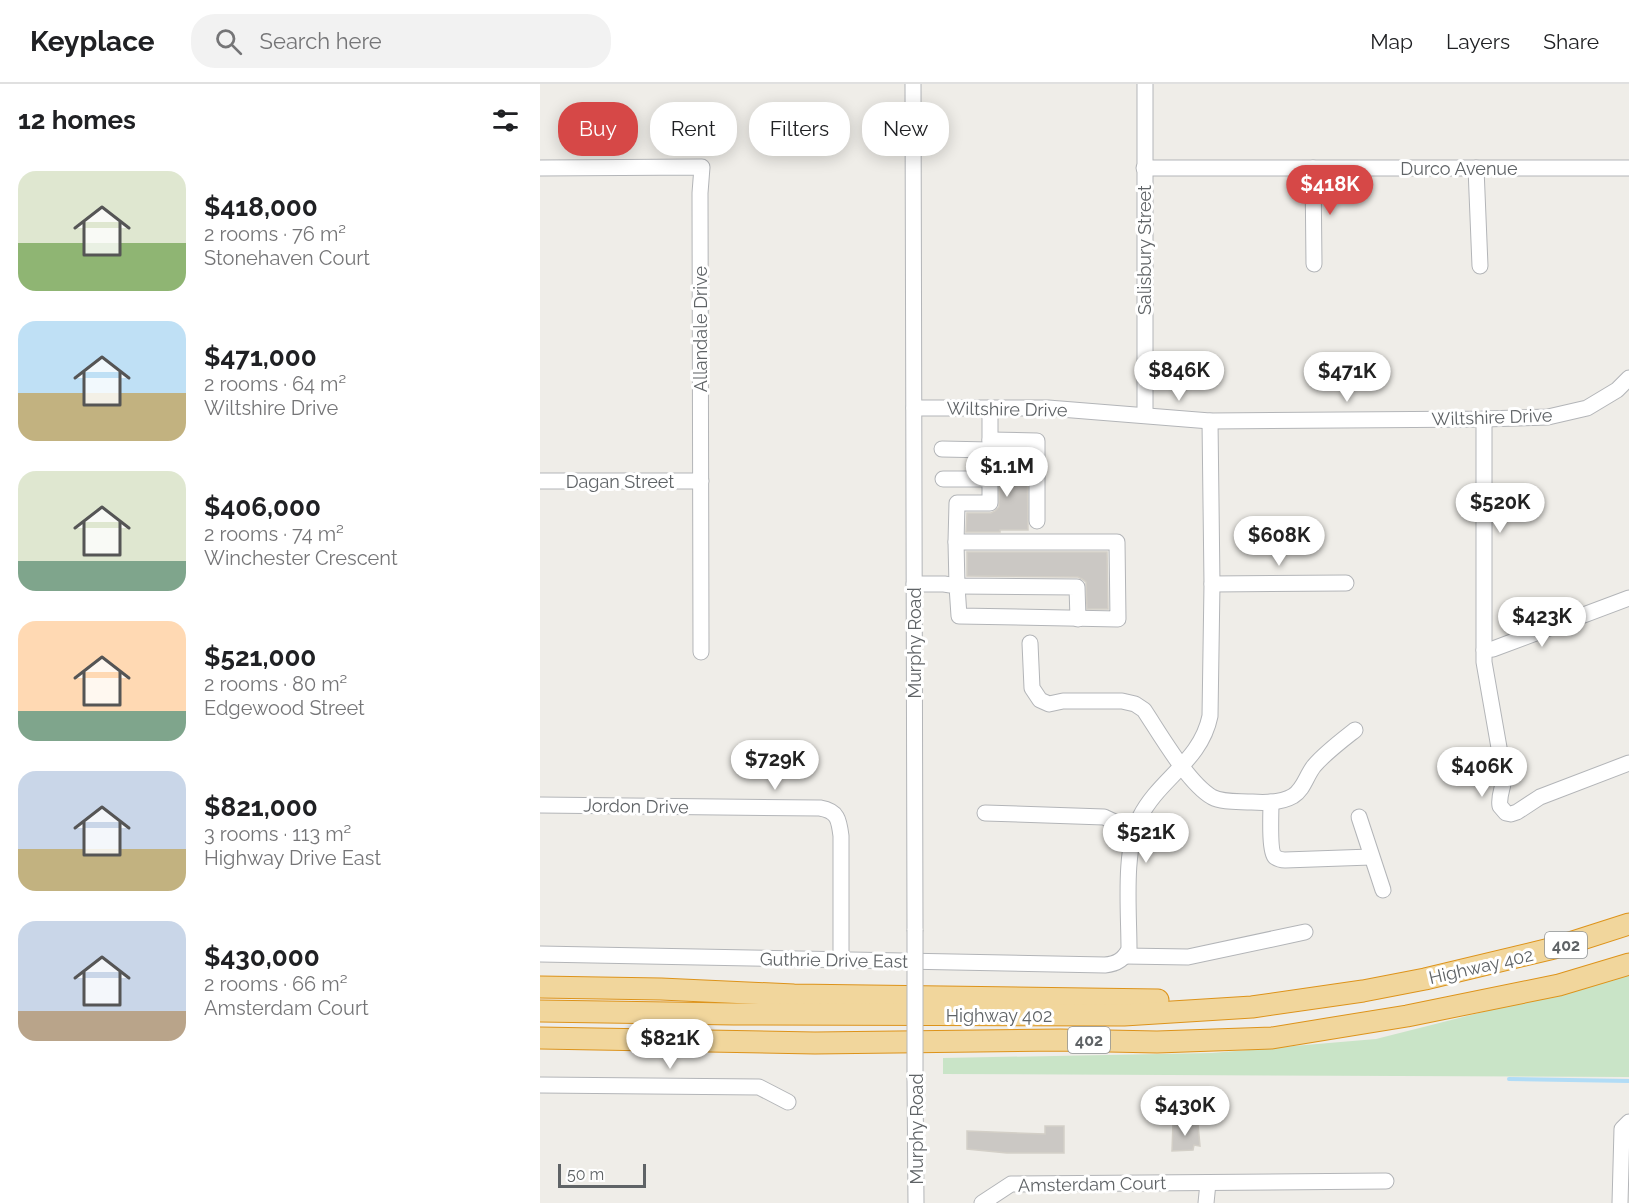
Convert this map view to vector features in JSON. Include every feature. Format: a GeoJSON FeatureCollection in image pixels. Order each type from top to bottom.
{"type":"FeatureCollection","features":[{"type":"Feature","properties":{"kind":"highway","name":"Highway 402"},"geometry":{"type":"LineString","coordinates":[[540,1011],[1124,1015],[1252,1007],[1363,991],[1501,962],[1629,924]]}},
{"type":"Feature","properties":{"kind":"highway"},"geometry":{"type":"LineString","coordinates":[[540,987],[661,989],[794,995],[1154,1000],[1294,991],[1501,962]]}},
{"type":"Feature","properties":{"kind":"highway","name":"Highway 402"},"geometry":{"type":"LineString","coordinates":[[540,1038],[815,1042],[1060,1040],[1157,1042],[1272,1038],[1407,1016],[1559,986],[1629,964]]}},
{"type":"Feature","properties":{"kind":"highway"},"geometry":{"type":"LineString","coordinates":[[540,1049],[624,1050],[815,1042]]}},
{"type":"Feature","properties":{"kind":"street","name":"Murphy Road"},"geometry":{"type":"LineString","coordinates":[[913,84],[916,1203]]}},
{"type":"Feature","properties":{"kind":"street","name":"Salisbury Street"},"geometry":{"type":"LineString","coordinates":[[1145,84],[1145,415]]}},
{"type":"Feature","properties":{"kind":"street","name":"Allandale Drive"},"geometry":{"type":"LineString","coordinates":[[540,168],[702,167],[700,192],[700,652]]}},
{"type":"Feature","properties":{"kind":"street","name":"Durco Avenue"},"geometry":{"type":"LineString","coordinates":[[1144,168],[1629,168]]}},
{"type":"Feature","properties":{"kind":"street"},"geometry":{"type":"LineString","coordinates":[[1313,168],[1314,264]]}},
{"type":"Feature","properties":{"kind":"street"},"geometry":{"type":"LineString","coordinates":[[1476,168],[1480,266]]}},
{"type":"Feature","properties":{"kind":"street","name":"Wiltshire Drive"},"geometry":{"type":"LineString","coordinates":[[914,408],[1048,408],[1210,421],[1548,417],[1587,408],[1617,390],[1629,378]]}},
{"type":"Feature","properties":{"kind":"street"},"geometry":{"type":"LineString","coordinates":[[956,542],[1117,542],[1118,619],[959,616],[956,542],[957,503],[990,504],[990,408]]}},
{"type":"Feature","properties":{"kind":"street"},"geometry":{"type":"LineString","coordinates":[[1484,419],[1484,650],[1485,674],[1504,776],[1500,806],[1506,813],[1511,814],[1540,797],[1629,763]]}},
{"type":"Feature","properties":{"kind":"street"},"geometry":{"type":"LineString","coordinates":[[1125,956],[1129,948],[1129,875],[1134,831],[1148,803],[1182,767],[1202,741],[1210,716],[1212,584],[1210,421]]}},
{"type":"Feature","properties":{"kind":"street"},"geometry":{"type":"LineString","coordinates":[[942,449],[1037,441],[1037,521]]}},
{"type":"Feature","properties":{"kind":"street"},"geometry":{"type":"LineString","coordinates":[[943,479],[990,479]]}},
{"type":"Feature","properties":{"kind":"street","name":"Dagan Street"},"geometry":{"type":"LineString","coordinates":[[540,481],[701,481]]}},
{"type":"Feature","properties":{"kind":"street"},"geometry":{"type":"LineString","coordinates":[[1212,584],[1346,583]]}},
{"type":"Feature","properties":{"kind":"street"},"geometry":{"type":"LineString","coordinates":[[914,584],[1077,586],[1078,619]]}},
{"type":"Feature","properties":{"kind":"street"},"geometry":{"type":"LineString","coordinates":[[1484,650],[1493,649],[1629,598]]}},
{"type":"Feature","properties":{"kind":"street"},"geometry":{"type":"LineString","coordinates":[[1030,643],[1032,688],[1040,700],[1049,704],[1063,701],[1122,701],[1135,704],[1144,710],[1182,767],[1213,798],[1271,802],[1293,796],[1302,788],[1312,768],[1355,730]]}},
{"type":"Feature","properties":{"kind":"street"},"geometry":{"type":"LineString","coordinates":[[1271,802],[1272,845],[1276,858],[1285,860],[1371,857]]}},
{"type":"Feature","properties":{"kind":"street","name":"Jordon Drive"},"geometry":{"type":"LineString","coordinates":[[540,805],[828,810],[834,813],[841,836],[840,960]]}},
{"type":"Feature","properties":{"kind":"street"},"geometry":{"type":"LineString","coordinates":[[985,813],[1104,817],[1134,831]]}},
{"type":"Feature","properties":{"kind":"street"},"geometry":{"type":"LineString","coordinates":[[1359,818],[1383,890]]}},
{"type":"Feature","properties":{"kind":"street","name":"Guthrie Drive East"},"geometry":{"type":"LineString","coordinates":[[540,954],[1105,965],[1114,964],[1125,956],[1188,957],[1305,932]]}},
{"type":"Feature","properties":{"kind":"street"},"geometry":{"type":"LineString","coordinates":[[540,1085],[759,1087],[788,1102]]}},
{"type":"Feature","properties":{"kind":"street"},"geometry":{"type":"LineString","coordinates":[[1620,1203],[1622,1129],[1629,1122]]}},
{"type":"Feature","properties":{"kind":"street","name":"Amsterdam Court"},"geometry":{"type":"LineString","coordinates":[[982,1203],[1011,1184],[1386,1180]]}},
{"type":"Feature","properties":{"kind":"street"},"geometry":{"type":"LineString","coordinates":[[1206,1203],[1208,1183]]}},
{"type":"Feature","properties":{"kind":"green space"},"geometry":{"type":"Polygon","coordinates":[[[1629,975],[1629,1077],[943,1074],[943,1058],[1212,1053],[1376,1039],[1629,975]]]}},
{"type":"Feature","properties":{"kind":"building"},"geometry":{"type":"Polygon","coordinates":[[[1000,450],[1027,451],[1028,530],[966,532],[967,513],[991,513],[999,507],[1000,450]]]}},
{"type":"Feature","properties":{"kind":"building"},"geometry":{"type":"Polygon","coordinates":[[[967,552],[1107,552],[1108,609],[1087,609],[1086,582],[1078,577],[967,576],[967,552]]]}},
{"type":"Feature","properties":{"kind":"building"},"geometry":{"type":"Polygon","coordinates":[[[1173,1123],[1198,1124],[1200,1146],[1194,1145],[1193,1150],[1172,1151],[1173,1123]]]}},
{"type":"Feature","properties":{"kind":"building"},"geometry":{"type":"Polygon","coordinates":[[[1045,1126],[1064,1126],[1064,1153],[1007,1153],[967,1149],[967,1131],[1045,1134],[1045,1126]]]}},
{"type":"Feature","properties":{"kind":"waterway"},"geometry":{"type":"LineString","coordinates":[[1509,1079],[1629,1081]]}}]}
